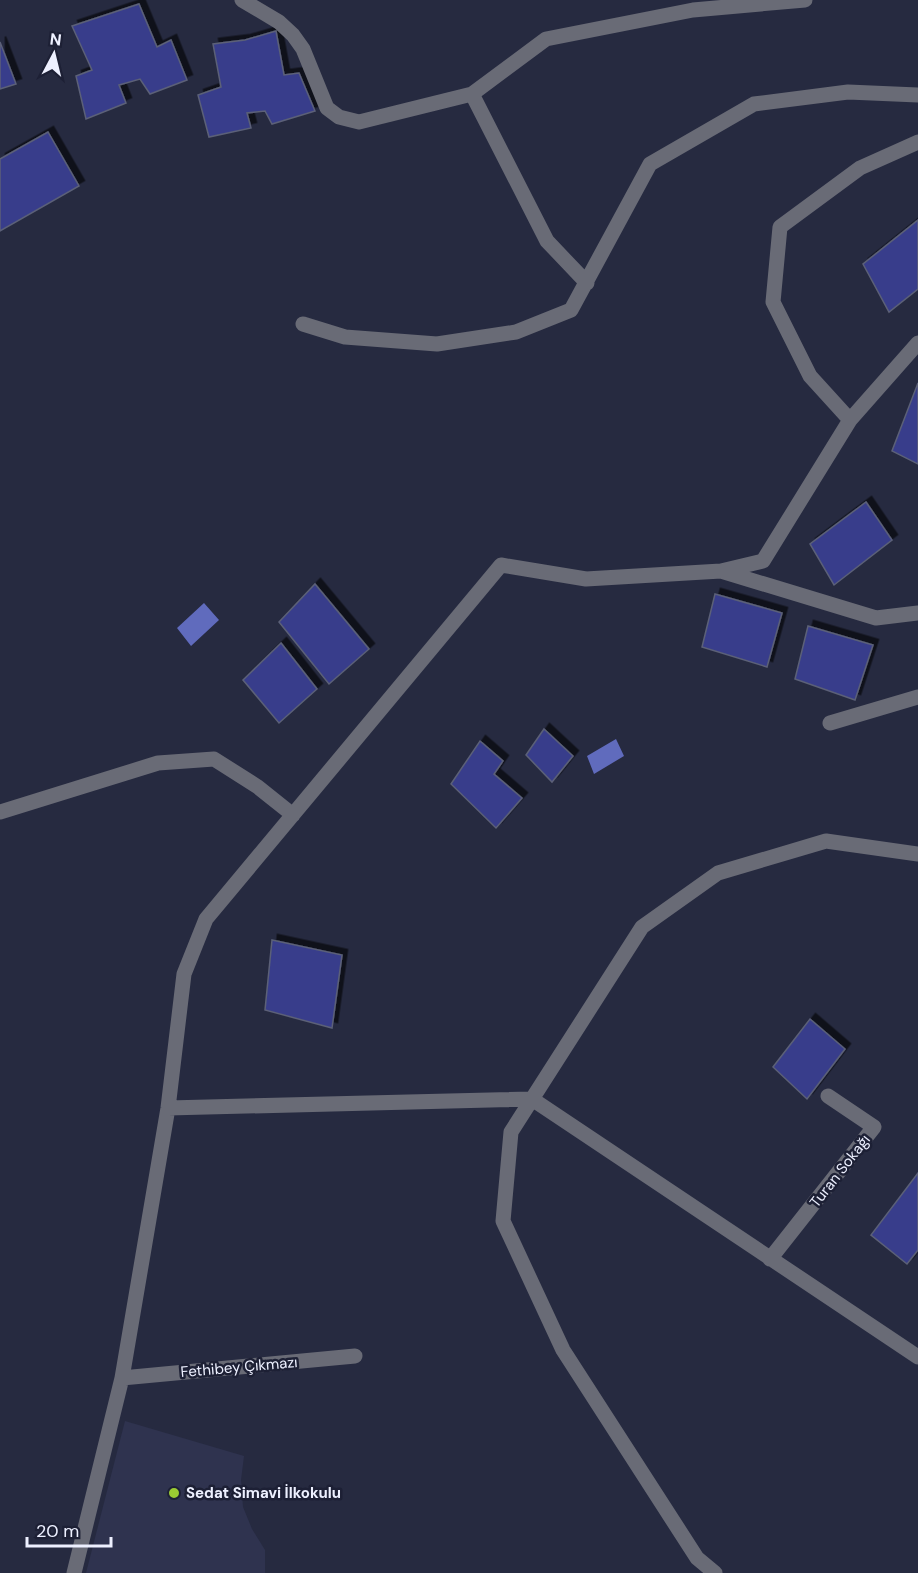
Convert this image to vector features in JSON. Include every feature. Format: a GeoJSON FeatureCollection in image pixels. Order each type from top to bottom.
{"type":"FeatureCollection","features":[{"type":"Feature","properties":{"kind":"street"},"geometry":{"type":"LineString","coordinates":[[242,0],[279,22],[293,35],[303,49],[327,108],[339,117],[360,122],[472,94],[546,39],[693,10],[805,0]]}},
{"type":"Feature","properties":{"kind":"street"},"geometry":{"type":"LineString","coordinates":[[303,324],[345,337],[437,344],[516,332],[571,310],[650,164],[754,104],[848,92],[918,95]]}},
{"type":"Feature","properties":{"kind":"street"},"geometry":{"type":"LineString","coordinates":[[472,94],[547,242],[586,283]]}},
{"type":"Feature","properties":{"kind":"street"},"geometry":{"type":"LineString","coordinates":[[850,420],[810,376],[773,302],[780,227],[860,168],[918,142]]}},
{"type":"Feature","properties":{"kind":"street"},"geometry":{"type":"LineString","coordinates":[[74,1573],[122,1378],[168,1108],[184,974],[206,919],[501,565],[586,579],[721,571],[763,561],[850,420],[918,343]]}},
{"type":"Feature","properties":{"kind":"street"},"geometry":{"type":"LineString","coordinates":[[721,571],[876,618],[918,613]]}},
{"type":"Feature","properties":{"kind":"street"},"geometry":{"type":"LineString","coordinates":[[830,723],[918,696]]}},
{"type":"Feature","properties":{"kind":"street"},"geometry":{"type":"LineString","coordinates":[[0,812],[158,763],[214,759],[258,787],[293,815]]}},
{"type":"Feature","properties":{"kind":"street"},"geometry":{"type":"LineString","coordinates":[[716,1573],[697,1558],[563,1350],[503,1221],[511,1132],[642,927],[718,873],[826,841],[918,854]]}},
{"type":"Feature","properties":{"kind":"street","name":"Turan Sokağı"},"geometry":{"type":"LineString","coordinates":[[770,1259],[874,1127],[828,1096]]}},
{"type":"Feature","properties":{"kind":"street"},"geometry":{"type":"LineString","coordinates":[[168,1108],[532,1099],[918,1357]]}},
{"type":"Feature","properties":{"kind":"street","name":"Fethibey Çıkmazı"},"geometry":{"type":"LineString","coordinates":[[122,1378],[355,1356]]}},
{"type":"Feature","properties":{"kind":"shaded area","name":"Sedat Simavi İlkokulu"},"geometry":{"type":"Polygon","coordinates":[[[125,1421],[244,1456],[241,1480],[243,1507],[252,1529],[265,1550],[265,1573],[86,1573],[125,1421]]]}},
{"type":"Feature","properties":{"kind":"water"},"geometry":{"type":"Polygon","coordinates":[[[204,603],[219,620],[191,646],[177,628],[204,603]]]}},
{"type":"Feature","properties":{"kind":"water"},"geometry":{"type":"Polygon","coordinates":[[[616,739],[624,756],[594,774],[587,756],[616,739]]]}},
{"type":"Feature","properties":{"kind":"building"},"geometry":{"type":"Polygon","coordinates":[[[139,4],[157,47],[171,40],[187,80],[150,94],[140,79],[119,85],[126,103],[86,119],[76,76],[92,70],[72,26],[139,4]]]}},
{"type":"Feature","properties":{"kind":"building"},"geometry":{"type":"Polygon","coordinates":[[[276,31],[284,75],[299,73],[315,111],[272,124],[265,111],[247,113],[251,128],[209,137],[198,95],[221,87],[213,44],[245,40],[276,31]]]}},
{"type":"Feature","properties":{"kind":"building"},"geometry":{"type":"Polygon","coordinates":[[[0,42],[16,84],[0,89],[0,42]]]}},
{"type":"Feature","properties":{"kind":"building"},"geometry":{"type":"Polygon","coordinates":[[[48,132],[79,186],[0,231],[0,159],[48,132]]]}},
{"type":"Feature","properties":{"kind":"building"},"geometry":{"type":"Polygon","coordinates":[[[918,220],[918,289],[889,312],[863,264],[918,220]]]}},
{"type":"Feature","properties":{"kind":"building"},"geometry":{"type":"Polygon","coordinates":[[[918,383],[918,464],[892,451],[918,383]]]}},
{"type":"Feature","properties":{"kind":"building"},"geometry":{"type":"Polygon","coordinates":[[[866,502],[892,540],[834,585],[810,544],[866,502]]]}},
{"type":"Feature","properties":{"kind":"building"},"geometry":{"type":"Polygon","coordinates":[[[315,584],[369,649],[329,684],[279,622],[315,584]]]}},
{"type":"Feature","properties":{"kind":"building"},"geometry":{"type":"Polygon","coordinates":[[[715,594],[782,613],[767,667],[702,647],[715,594]]]}},
{"type":"Feature","properties":{"kind":"building"},"geometry":{"type":"Polygon","coordinates":[[[808,626],[873,645],[855,700],[795,679],[808,626]]]}},
{"type":"Feature","properties":{"kind":"building"},"geometry":{"type":"Polygon","coordinates":[[[281,643],[317,689],[279,723],[243,680],[281,643]]]}},
{"type":"Feature","properties":{"kind":"building"},"geometry":{"type":"Polygon","coordinates":[[[544,729],[573,756],[552,782],[526,755],[544,729]]]}},
{"type":"Feature","properties":{"kind":"building"},"geometry":{"type":"Polygon","coordinates":[[[480,741],[503,761],[494,774],[522,798],[496,828],[451,784],[480,741]]]}},
{"type":"Feature","properties":{"kind":"building"},"geometry":{"type":"Polygon","coordinates":[[[272,940],[342,955],[332,1028],[265,1010],[272,940]]]}},
{"type":"Feature","properties":{"kind":"building"},"geometry":{"type":"Polygon","coordinates":[[[810,1019],[845,1049],[807,1099],[773,1067],[810,1019]]]}},
{"type":"Feature","properties":{"kind":"building"},"geometry":{"type":"Polygon","coordinates":[[[918,1173],[918,1250],[907,1264],[871,1235],[918,1173]]]}},
{"type":"Feature","properties":{"kind":"place","name":"Sedat Simavi İlkokulu"},"geometry":{"type":"Point","coordinates":[174,1493]}}]}
